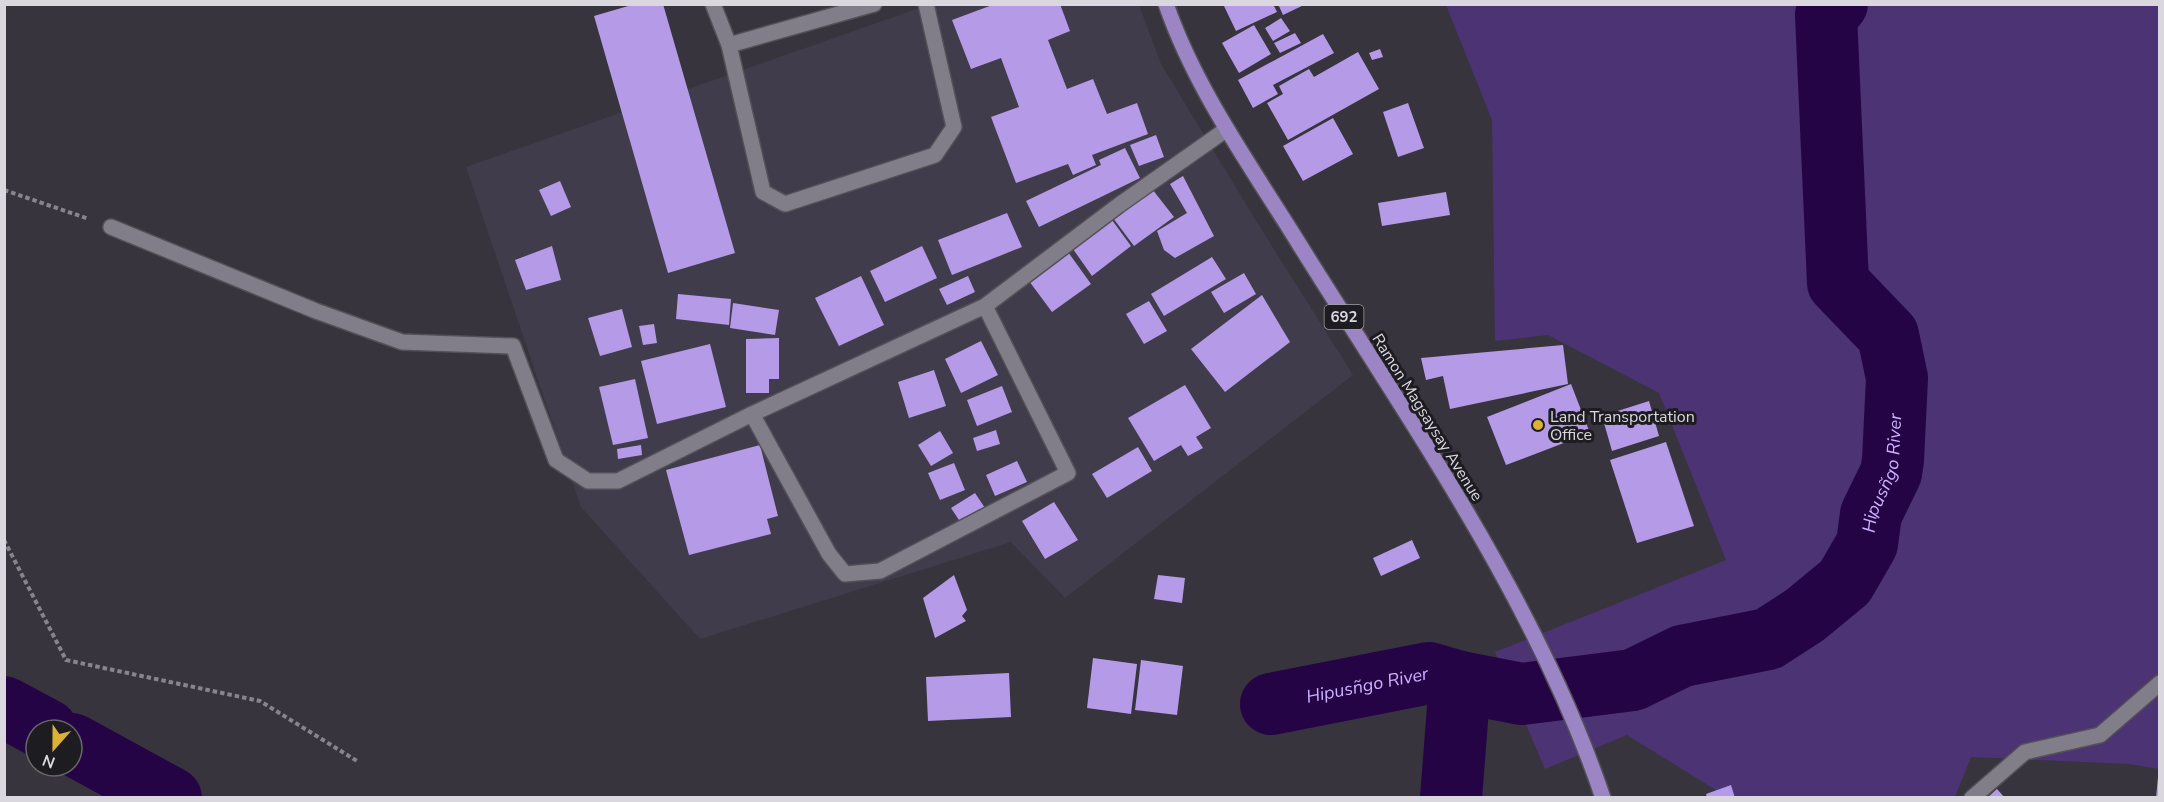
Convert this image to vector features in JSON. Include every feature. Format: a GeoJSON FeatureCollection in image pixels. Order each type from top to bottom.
{"type":"FeatureCollection","features":[{"type":"Feature","properties":{"kind":"main road","name":"Ramon Magsaysay Avenue"},"geometry":{"type":"LineString","coordinates":[[1166,4],[1178,39],[1227,129],[1449,484],[1530,626],[1588,754],[1603,798]]}},
{"type":"Feature","properties":{"kind":"street"},"geometry":{"type":"LineString","coordinates":[[713,4],[729,45],[763,192],[785,204],[935,155],[954,127],[926,4]]}},
{"type":"Feature","properties":{"kind":"street"},"geometry":{"type":"LineString","coordinates":[[729,45],[874,4]]}},
{"type":"Feature","properties":{"kind":"street"},"geometry":{"type":"LineString","coordinates":[[111,227],[316,311],[402,342],[513,346],[556,460],[588,482],[618,481],[752,414],[986,306],[1119,205],[1227,129]]}},
{"type":"Feature","properties":{"kind":"street"},"geometry":{"type":"LineString","coordinates":[[752,414],[830,554],[844,574],[880,571],[1068,473],[986,306]]}},
{"type":"Feature","properties":{"kind":"street"},"geometry":{"type":"LineString","coordinates":[[1972,798],[2025,752],[2100,735],[2160,683]]}},
{"type":"Feature","properties":{"kind":"path"},"geometry":{"type":"LineString","coordinates":[[4,190],[111,227]]}},
{"type":"Feature","properties":{"kind":"path"},"geometry":{"type":"LineString","coordinates":[[4,540],[66,660],[260,701],[357,761]]}},
{"type":"Feature","properties":{"kind":"shaded area"},"geometry":{"type":"Polygon","coordinates":[[[928,5],[1139,5],[1161,64],[1353,375],[1065,598],[1011,542],[700,639],[581,507],[466,167],[928,5]]]}},
{"type":"Feature","properties":{"kind":"shaded area"},"geometry":{"type":"Polygon","coordinates":[[[1446,5],[2159,5],[2159,769],[2129,764],[1971,757],[1955,797],[1727,797],[1627,735],[1545,769],[1495,652],[1726,560],[1659,393],[1548,335],[1495,341],[1492,120],[1446,5]]]}},
{"type":"Feature","properties":{"kind":"building"},"geometry":{"type":"Polygon","coordinates":[[[635,4],[663,4],[735,253],[668,273],[594,16],[635,4]]]}},
{"type":"Feature","properties":{"kind":"building"},"geometry":{"type":"Polygon","coordinates":[[[995,4],[1060,4],[1070,31],[1048,40],[1067,89],[1093,79],[1107,114],[1137,103],[1148,134],[1092,155],[1096,165],[1073,175],[1068,164],[1016,183],[991,117],[1019,107],[1001,58],[971,69],[952,20],[995,4]]]}},
{"type":"Feature","properties":{"kind":"building"},"geometry":{"type":"Polygon","coordinates":[[[1223,4],[1273,4],[1277,12],[1236,31],[1223,4]]]}},
{"type":"Feature","properties":{"kind":"building"},"geometry":{"type":"Polygon","coordinates":[[[1278,4],[1306,4],[1283,15],[1278,4]]]}},
{"type":"Feature","properties":{"kind":"building"},"geometry":{"type":"Polygon","coordinates":[[[1281,18],[1290,31],[1273,41],[1265,28],[1281,18]]]}},
{"type":"Feature","properties":{"kind":"building"},"geometry":{"type":"Polygon","coordinates":[[[1254,25],[1271,54],[1239,73],[1222,43],[1254,25]]]}},
{"type":"Feature","properties":{"kind":"building"},"geometry":{"type":"Polygon","coordinates":[[[1295,33],[1301,43],[1280,53],[1274,43],[1295,33]]]}},
{"type":"Feature","properties":{"kind":"building"},"geometry":{"type":"Polygon","coordinates":[[[1323,34],[1334,53],[1273,85],[1278,94],[1253,108],[1238,80],[1323,34]]]}},
{"type":"Feature","properties":{"kind":"building"},"geometry":{"type":"Polygon","coordinates":[[[1380,49],[1383,57],[1372,60],[1369,53],[1380,49]]]}},
{"type":"Feature","properties":{"kind":"building"},"geometry":{"type":"Polygon","coordinates":[[[1358,52],[1379,89],[1288,140],[1267,103],[1283,94],[1279,86],[1309,69],[1314,77],[1358,52]]]}},
{"type":"Feature","properties":{"kind":"building"},"geometry":{"type":"Polygon","coordinates":[[[1408,103],[1424,148],[1398,157],[1383,112],[1408,103]]]}},
{"type":"Feature","properties":{"kind":"building"},"geometry":{"type":"Polygon","coordinates":[[[1333,118],[1353,154],[1303,181],[1283,146],[1333,118]]]}},
{"type":"Feature","properties":{"kind":"building"},"geometry":{"type":"Polygon","coordinates":[[[1156,135],[1164,157],[1139,166],[1130,145],[1156,135]]]}},
{"type":"Feature","properties":{"kind":"building"},"geometry":{"type":"Polygon","coordinates":[[[1125,148],[1140,178],[1039,227],[1026,201],[1101,165],[1099,160],[1125,148]]]}},
{"type":"Feature","properties":{"kind":"building"},"geometry":{"type":"Polygon","coordinates":[[[1183,176],[1214,236],[1175,258],[1164,250],[1157,231],[1187,213],[1170,184],[1183,176]]]}},
{"type":"Feature","properties":{"kind":"building"},"geometry":{"type":"Polygon","coordinates":[[[560,181],[571,207],[551,216],[539,190],[560,181]]]}},
{"type":"Feature","properties":{"kind":"building"},"geometry":{"type":"Polygon","coordinates":[[[1149,185],[1174,217],[1134,246],[1110,214],[1149,185]]]}},
{"type":"Feature","properties":{"kind":"building"},"geometry":{"type":"Polygon","coordinates":[[[1446,192],[1450,215],[1382,226],[1378,203],[1446,192]]]}},
{"type":"Feature","properties":{"kind":"building"},"geometry":{"type":"Polygon","coordinates":[[[1007,213],[1022,247],[952,275],[938,240],[1007,213]]]}},
{"type":"Feature","properties":{"kind":"building"},"geometry":{"type":"Polygon","coordinates":[[[1112,220],[1131,246],[1092,276],[1073,249],[1112,220]]]}},
{"type":"Feature","properties":{"kind":"building"},"geometry":{"type":"Polygon","coordinates":[[[552,246],[561,280],[526,290],[515,260],[552,246]]]}},
{"type":"Feature","properties":{"kind":"building"},"geometry":{"type":"Polygon","coordinates":[[[922,246],[937,278],[885,302],[870,271],[922,246]]]}},
{"type":"Feature","properties":{"kind":"building"},"geometry":{"type":"Polygon","coordinates":[[[1068,252],[1091,284],[1052,312],[1029,281],[1068,252]]]}},
{"type":"Feature","properties":{"kind":"building"},"geometry":{"type":"Polygon","coordinates":[[[1212,257],[1226,279],[1164,316],[1151,294],[1212,257]]]}},
{"type":"Feature","properties":{"kind":"building"},"geometry":{"type":"Polygon","coordinates":[[[1244,273],[1256,294],[1224,313],[1211,292],[1244,273]]]}},
{"type":"Feature","properties":{"kind":"building"},"geometry":{"type":"Polygon","coordinates":[[[861,276],[884,325],[839,346],[815,298],[861,276]]]}},
{"type":"Feature","properties":{"kind":"building"},"geometry":{"type":"Polygon","coordinates":[[[968,276],[975,292],[947,305],[939,289],[968,276]]]}},
{"type":"Feature","properties":{"kind":"building"},"geometry":{"type":"Polygon","coordinates":[[[678,294],[731,299],[729,325],[676,319],[678,294]]]}},
{"type":"Feature","properties":{"kind":"building"},"geometry":{"type":"Polygon","coordinates":[[[1262,295],[1290,342],[1225,392],[1191,349],[1262,295]]]}},
{"type":"Feature","properties":{"kind":"building"},"geometry":{"type":"Polygon","coordinates":[[[1149,301],[1167,331],[1144,344],[1126,314],[1149,301]]]}},
{"type":"Feature","properties":{"kind":"building"},"geometry":{"type":"Polygon","coordinates":[[[733,303],[779,310],[775,335],[730,328],[733,303]]]}},
{"type":"Feature","properties":{"kind":"building"},"geometry":{"type":"Polygon","coordinates":[[[622,309],[632,347],[600,356],[588,318],[622,309]]]}},
{"type":"Feature","properties":{"kind":"building"},"geometry":{"type":"Polygon","coordinates":[[[654,324],[657,343],[643,345],[639,326],[654,324]]]}},
{"type":"Feature","properties":{"kind":"building"},"geometry":{"type":"Polygon","coordinates":[[[779,338],[779,379],[769,379],[769,393],[746,393],[746,339],[779,338]]]}},
{"type":"Feature","properties":{"kind":"building"},"geometry":{"type":"Polygon","coordinates":[[[981,341],[998,375],[961,393],[945,359],[981,341]]]}},
{"type":"Feature","properties":{"kind":"building"},"geometry":{"type":"Polygon","coordinates":[[[710,344],[726,407],[657,424],[641,361],[710,344]]]}},
{"type":"Feature","properties":{"kind":"building"},"geometry":{"type":"Polygon","coordinates":[[[1563,345],[1568,384],[1450,409],[1443,376],[1426,380],[1421,358],[1563,345]]]}},
{"type":"Feature","properties":{"kind":"building"},"geometry":{"type":"Polygon","coordinates":[[[934,370],[946,406],[909,418],[898,382],[934,370]]]}},
{"type":"Feature","properties":{"kind":"building"},"geometry":{"type":"Polygon","coordinates":[[[635,379],[648,438],[613,445],[599,387],[635,379]]]}},
{"type":"Feature","properties":{"kind":"building","name":"Land Transportation Office"},"geometry":{"type":"Polygon","coordinates":[[[1571,384],[1590,433],[1506,465],[1487,417],[1571,384]]]}},
{"type":"Feature","properties":{"kind":"building"},"geometry":{"type":"Polygon","coordinates":[[[1185,385],[1211,428],[1196,437],[1203,448],[1188,456],[1181,445],[1154,461],[1128,418],[1185,385]]]}},
{"type":"Feature","properties":{"kind":"building"},"geometry":{"type":"Polygon","coordinates":[[[1002,386],[1012,412],[977,426],[967,400],[1002,386]]]}},
{"type":"Feature","properties":{"kind":"building"},"geometry":{"type":"Polygon","coordinates":[[[1649,401],[1659,436],[1612,451],[1602,416],[1649,401]]]}},
{"type":"Feature","properties":{"kind":"building"},"geometry":{"type":"Polygon","coordinates":[[[996,430],[1000,444],[977,451],[973,438],[996,430]]]}},
{"type":"Feature","properties":{"kind":"building"},"geometry":{"type":"Polygon","coordinates":[[[940,431],[953,453],[931,466],[918,445],[940,431]]]}},
{"type":"Feature","properties":{"kind":"building"},"geometry":{"type":"Polygon","coordinates":[[[1666,442],[1694,526],[1637,543],[1610,460],[1666,442]]]}},
{"type":"Feature","properties":{"kind":"building"},"geometry":{"type":"Polygon","coordinates":[[[641,445],[642,455],[618,459],[617,449],[641,445]]]}},
{"type":"Feature","properties":{"kind":"building"},"geometry":{"type":"Polygon","coordinates":[[[760,445],[778,516],[767,519],[771,534],[689,555],[666,470],[760,445]]]}},
{"type":"Feature","properties":{"kind":"building"},"geometry":{"type":"Polygon","coordinates":[[[1138,447],[1152,471],[1107,498],[1092,474],[1138,447]]]}},
{"type":"Feature","properties":{"kind":"building"},"geometry":{"type":"Polygon","coordinates":[[[1017,461],[1027,482],[995,496],[986,475],[1017,461]]]}},
{"type":"Feature","properties":{"kind":"building"},"geometry":{"type":"Polygon","coordinates":[[[954,463],[965,490],[940,500],[928,473],[954,463]]]}},
{"type":"Feature","properties":{"kind":"building"},"geometry":{"type":"Polygon","coordinates":[[[975,493],[985,508],[961,523],[951,508],[975,493]]]}},
{"type":"Feature","properties":{"kind":"building"},"geometry":{"type":"Polygon","coordinates":[[[1054,502],[1078,540],[1045,559],[1022,521],[1054,502]]]}},
{"type":"Feature","properties":{"kind":"building"},"geometry":{"type":"Polygon","coordinates":[[[1412,540],[1420,558],[1381,576],[1373,558],[1412,540]]]}},
{"type":"Feature","properties":{"kind":"building"},"geometry":{"type":"Polygon","coordinates":[[[954,575],[967,610],[962,616],[966,621],[935,638],[923,598],[954,575]]]}},
{"type":"Feature","properties":{"kind":"building"},"geometry":{"type":"Polygon","coordinates":[[[1158,575],[1185,578],[1182,603],[1154,599],[1158,575]]]}},
{"type":"Feature","properties":{"kind":"building"},"geometry":{"type":"Polygon","coordinates":[[[1093,658],[1137,664],[1131,714],[1087,708],[1093,658]]]}},
{"type":"Feature","properties":{"kind":"building"},"geometry":{"type":"Polygon","coordinates":[[[1141,660],[1183,666],[1177,715],[1135,710],[1141,660]]]}},
{"type":"Feature","properties":{"kind":"building"},"geometry":{"type":"Polygon","coordinates":[[[1009,673],[1011,717],[928,721],[926,677],[1009,673]]]}},
{"type":"Feature","properties":{"kind":"building"},"geometry":{"type":"Polygon","coordinates":[[[2158,777],[2160,798],[2156,798],[2158,777]]]}},
{"type":"Feature","properties":{"kind":"building"},"geometry":{"type":"Polygon","coordinates":[[[1731,785],[1735,798],[1707,798],[1706,794],[1731,785]]]}},
{"type":"Feature","properties":{"kind":"building"},"geometry":{"type":"Polygon","coordinates":[[[1997,789],[2005,798],[1987,798],[1997,789]]]}},
{"type":"Feature","properties":{"kind":"waterway","name":"Hipusñgo River"},"geometry":{"type":"LineString","coordinates":[[1271,704],[1429,673],[1460,682],[1522,694],[1633,680],[1682,656],[1768,639],[1805,615],[1845,582],[1867,544],[1871,514],[1891,473],[1897,378],[1888,335],[1838,283],[1826,15],[1837,4]]}},
{"type":"Feature","properties":{"kind":"waterway","name":"Hipusñgo River"},"geometry":{"type":"LineString","coordinates":[[1451,798],[1460,682]]}},
{"type":"Feature","properties":{"kind":"waterway","name":"Hipusñgo River"},"geometry":{"type":"LineString","coordinates":[[4,707],[25,718]]}},
{"type":"Feature","properties":{"kind":"waterway","name":"Hipusñgo River"},"geometry":{"type":"LineString","coordinates":[[84,751],[171,798]]}},
{"type":"Feature","properties":{"kind":"place","name":"Land Transportation Office"},"geometry":{"type":"Point","coordinates":[1538,425]}}]}
